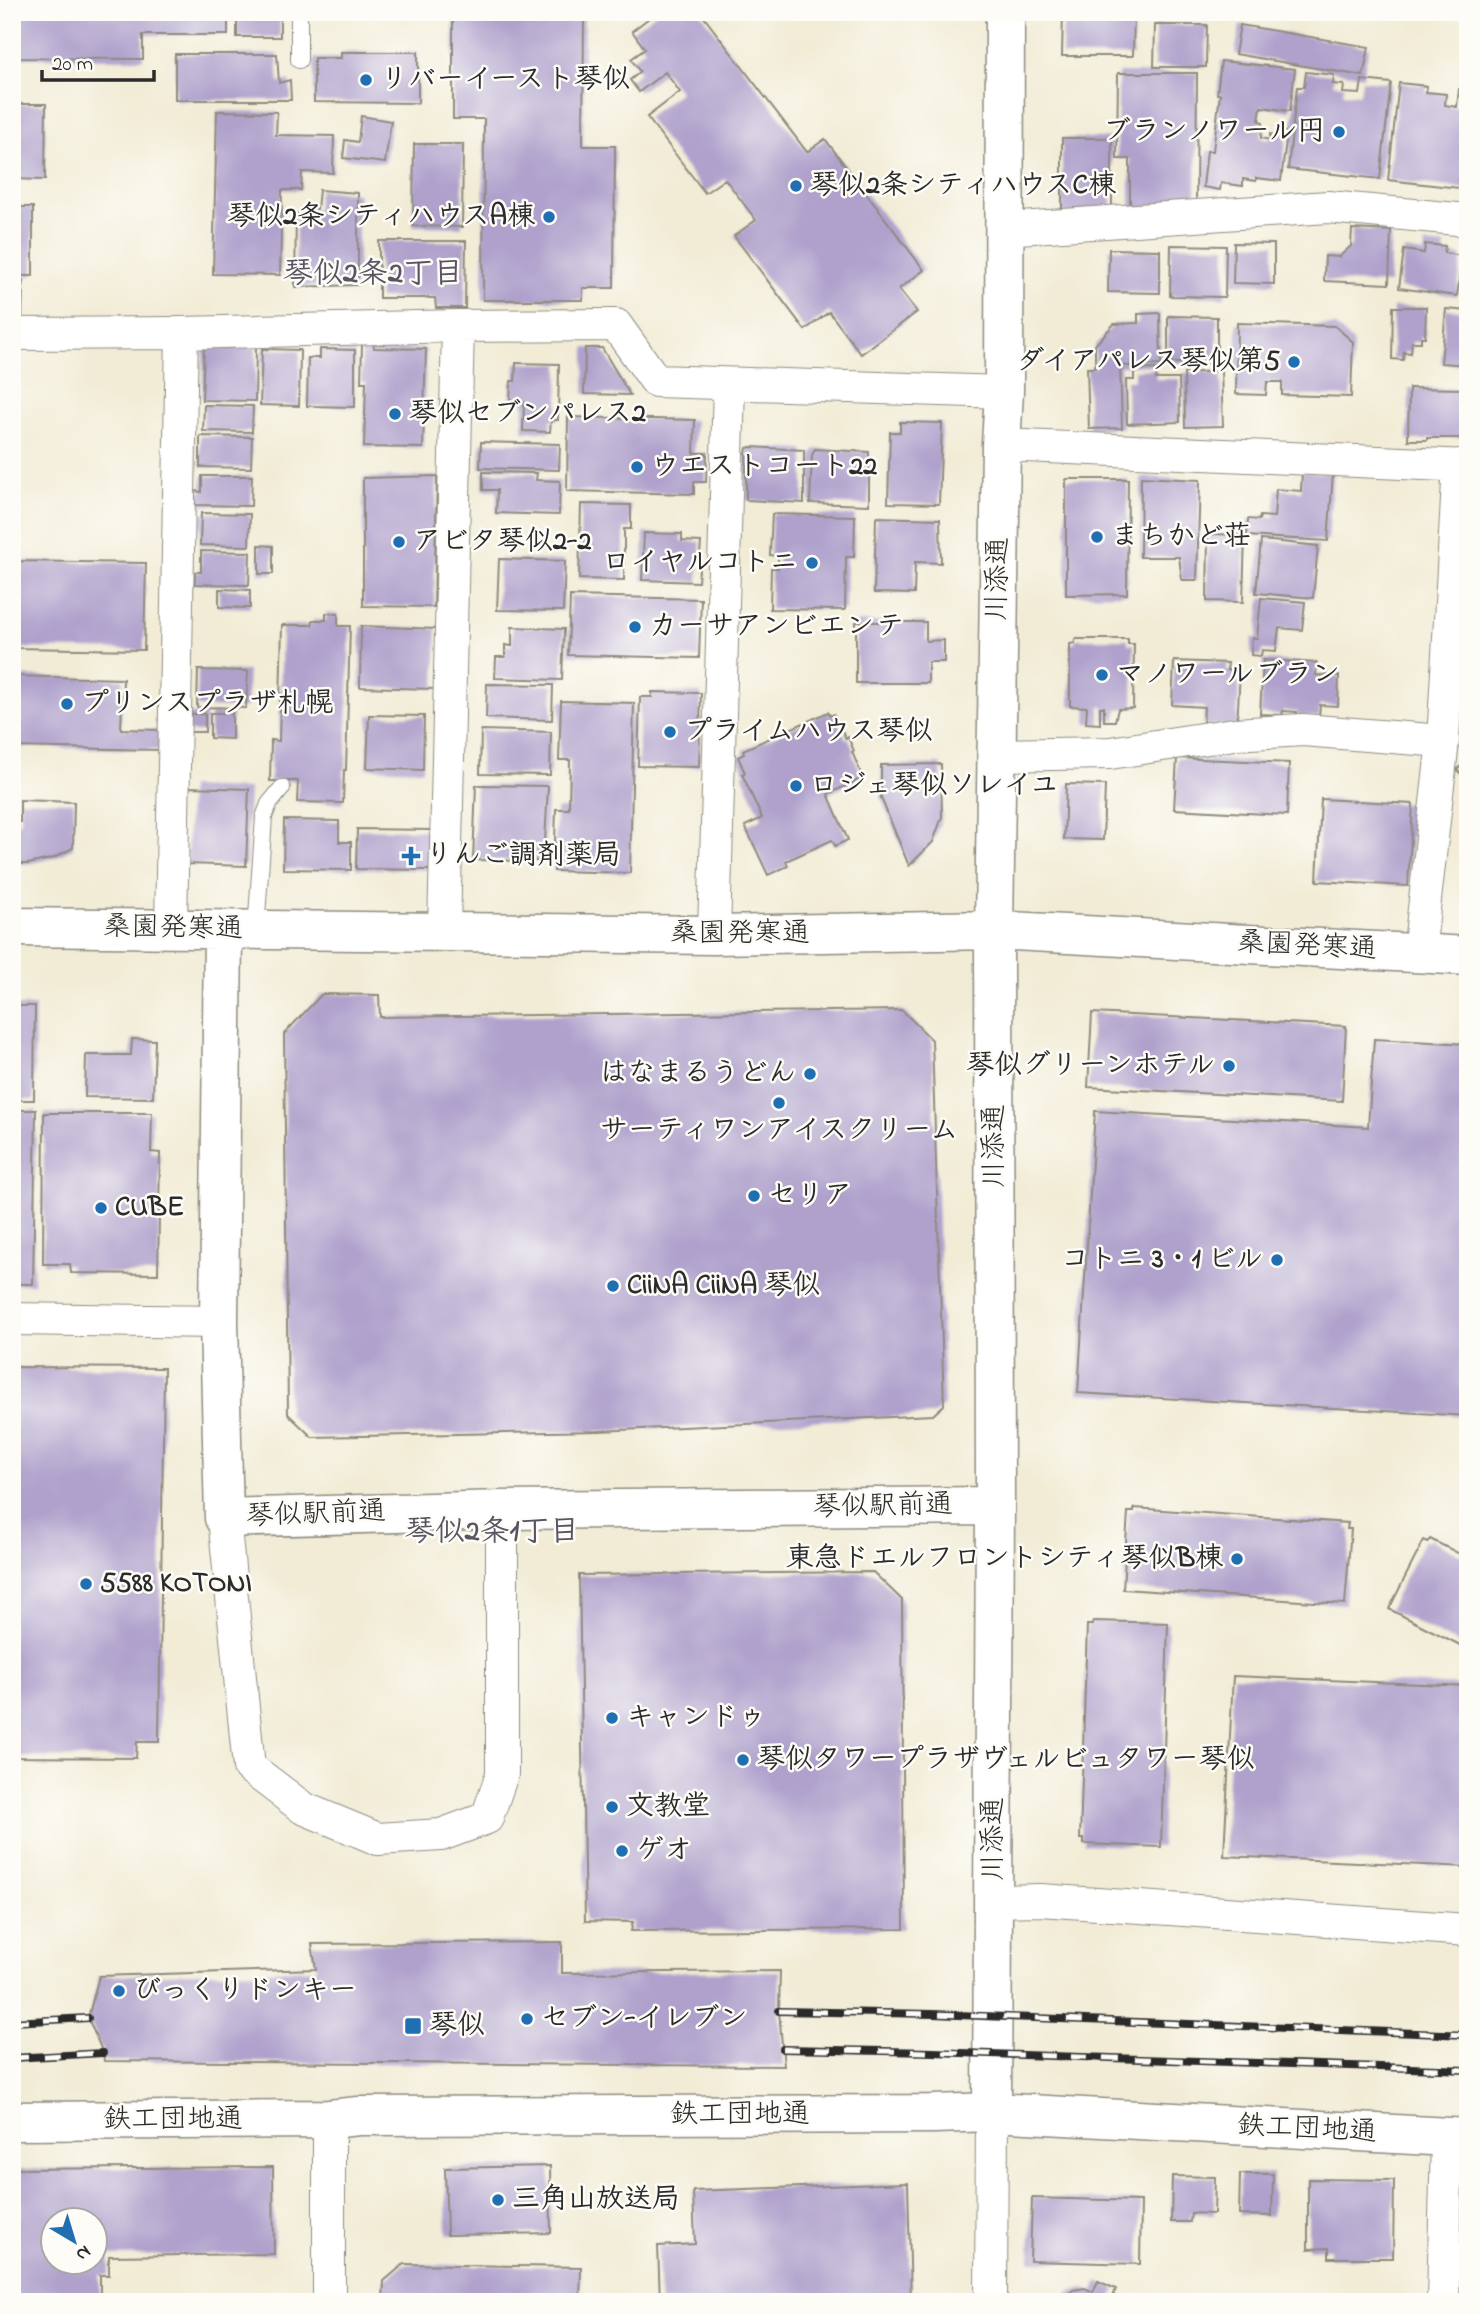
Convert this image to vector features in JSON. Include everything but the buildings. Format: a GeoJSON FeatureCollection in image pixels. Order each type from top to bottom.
{"type":"FeatureCollection","features":[{"type":"Feature","properties":{"kind":"street","name":"川添通"},"geometry":{"type":"LineString","coordinates":[[992,2112],[994,930],[1004,392],[1005,12]]}},
{"type":"Feature","properties":{"kind":"street"},"geometry":{"type":"LineString","coordinates":[[1005,229],[1328,207],[1468,220]]}},
{"type":"Feature","properties":{"kind":"street"},"geometry":{"type":"LineString","coordinates":[[444,932],[458,326]]}},
{"type":"Feature","properties":{"kind":"street"},"geometry":{"type":"LineString","coordinates":[[12,334],[616,326],[656,382],[1004,392]]}},
{"type":"Feature","properties":{"kind":"street"},"geometry":{"type":"LineString","coordinates":[[171,928],[182,333]]}},
{"type":"Feature","properties":{"kind":"street"},"geometry":{"type":"LineString","coordinates":[[714,935],[729,384]]}},
{"type":"Feature","properties":{"kind":"street"},"geometry":{"type":"LineString","coordinates":[[1001,445],[1464,466],[1460,597],[1419,953]]}},
{"type":"Feature","properties":{"kind":"street"},"geometry":{"type":"LineString","coordinates":[[997,755],[1110,753],[1234,734],[1303,730],[1443,741]]}},
{"type":"Feature","properties":{"kind":"street","name":"桑園発寒通"},"geometry":{"type":"LineString","coordinates":[[12,927],[714,935],[994,930],[1468,956]]}},
{"type":"Feature","properties":{"kind":"street","name":"琴似駅前通"},"geometry":{"type":"LineString","coordinates":[[239,930],[219,1322],[224,1518],[502,1510],[995,1506]]}},
{"type":"Feature","properties":{"kind":"street"},"geometry":{"type":"LineString","coordinates":[[12,1319],[219,1322]]}},
{"type":"Feature","properties":{"kind":"street"},"geometry":{"type":"LineString","coordinates":[[224,1518],[249,1767],[303,1808],[378,1839],[440,1835],[487,1818],[502,1774],[502,1510]]}},
{"type":"Feature","properties":{"kind":"street"},"geometry":{"type":"LineString","coordinates":[[994,1901],[1040,1900],[1468,1930]]}},
{"type":"Feature","properties":{"kind":"street"},"geometry":{"type":"LineString","coordinates":[[991,2302],[992,2112]]}},
{"type":"Feature","properties":{"kind":"street","name":"鉄工団地通"},"geometry":{"type":"LineString","coordinates":[[12,2121],[329,2119],[359,2116],[920,2115],[992,2112],[1457,2138]]}},
{"type":"Feature","properties":{"kind":"street"},"geometry":{"type":"LineString","coordinates":[[329,2119],[329,2302]]}},
{"type":"Feature","properties":{"kind":"street"},"geometry":{"type":"LineString","coordinates":[[1443,2302],[1457,2138]]}},
{"type":"Feature","properties":{"kind":"lane"},"geometry":{"type":"LineString","coordinates":[[299,12],[299,60]]}},
{"type":"Feature","properties":{"kind":"lane"},"geometry":{"type":"LineString","coordinates":[[239,930],[264,817],[269,804],[282,788]]}},
{"type":"Feature","properties":{"kind":"railway"},"geometry":{"type":"LineString","coordinates":[[779,2011],[933,2014],[1468,2035]]}},
{"type":"Feature","properties":{"kind":"railway"},"geometry":{"type":"LineString","coordinates":[[12,2022],[88,2018]]}},
{"type":"Feature","properties":{"kind":"railway"},"geometry":{"type":"LineString","coordinates":[[783,2049],[1468,2070]]}},
{"type":"Feature","properties":{"kind":"railway"},"geometry":{"type":"LineString","coordinates":[[12,2058],[103,2053]]}},
{"type":"Feature","properties":{"kind":"place","name":"リバーイースト琴似"},"geometry":{"type":"Point","coordinates":[366,80]}},
{"type":"Feature","properties":{"kind":"place","name":"ブランノワール円"},"geometry":{"type":"Point","coordinates":[1339,132]}},
{"type":"Feature","properties":{"kind":"place","name":"琴似2条シティハウスC棟"},"geometry":{"type":"Point","coordinates":[796,186]}},
{"type":"Feature","properties":{"kind":"place","name":"琴似2条シティハウスA棟"},"geometry":{"type":"Point","coordinates":[549,217]}},
{"type":"Feature","properties":{"kind":"place","name":"ダイアパレス琴似第5"},"geometry":{"type":"Point","coordinates":[1294,362]}},
{"type":"Feature","properties":{"kind":"place","name":"琴似セブンパレス2"},"geometry":{"type":"Point","coordinates":[395,414]}},
{"type":"Feature","properties":{"kind":"place","name":"ウエストコート22"},"geometry":{"type":"Point","coordinates":[637,467]}},
{"type":"Feature","properties":{"kind":"place","name":"まちかど荘"},"geometry":{"type":"Point","coordinates":[1097,537]}},
{"type":"Feature","properties":{"kind":"place","name":"アビタ琴似2-2"},"geometry":{"type":"Point","coordinates":[399,542]}},
{"type":"Feature","properties":{"kind":"place","name":"ロイヤルコトニ"},"geometry":{"type":"Point","coordinates":[812,563]}},
{"type":"Feature","properties":{"kind":"place","name":"カーサアンビエンテ"},"geometry":{"type":"Point","coordinates":[635,627]}},
{"type":"Feature","properties":{"kind":"place","name":"マノワールブラン"},"geometry":{"type":"Point","coordinates":[1102,675]}},
{"type":"Feature","properties":{"kind":"place","name":"プリンスプラザ札幌"},"geometry":{"type":"Point","coordinates":[67,704]}},
{"type":"Feature","properties":{"kind":"place","name":"プライムハウス琴似"},"geometry":{"type":"Point","coordinates":[670,732]}},
{"type":"Feature","properties":{"kind":"place","name":"ロジェ琴似ソレイユ"},"geometry":{"type":"Point","coordinates":[796,786]}},
{"type":"Feature","properties":{"kind":"place","name":"りんご調剤薬局"},"geometry":{"type":"Point","coordinates":[411,856]}},
{"type":"Feature","properties":{"kind":"place","name":"琴似グリーンホテル"},"geometry":{"type":"Point","coordinates":[1229,1066]}},
{"type":"Feature","properties":{"kind":"place","name":"はなまるうどん"},"geometry":{"type":"Point","coordinates":[810,1074]}},
{"type":"Feature","properties":{"kind":"place","name":"サーティワンアイスクリーム"},"geometry":{"type":"Point","coordinates":[779,1103]}},
{"type":"Feature","properties":{"kind":"place","name":"セリア"},"geometry":{"type":"Point","coordinates":[754,1196]}},
{"type":"Feature","properties":{"kind":"place","name":"CUBE"},"geometry":{"type":"Point","coordinates":[101,1208]}},
{"type":"Feature","properties":{"kind":"place","name":"コトニ 3・1 ビル"},"geometry":{"type":"Point","coordinates":[1277,1260]}},
{"type":"Feature","properties":{"kind":"place","name":"CiiNA CiiNA 琴似"},"geometry":{"type":"Point","coordinates":[613,1286]}},
{"type":"Feature","properties":{"kind":"place","name":"東急ドエルフロントシティ琴似B棟"},"geometry":{"type":"Point","coordinates":[1237,1559]}},
{"type":"Feature","properties":{"kind":"place","name":"5588 KOTONI"},"geometry":{"type":"Point","coordinates":[86,1584]}},
{"type":"Feature","properties":{"kind":"place","name":"キャンドゥ"},"geometry":{"type":"Point","coordinates":[612,1718]}},
{"type":"Feature","properties":{"kind":"place","name":"琴似タワープラザヴェルビュタワー琴似"},"geometry":{"type":"Point","coordinates":[743,1760]}},
{"type":"Feature","properties":{"kind":"place","name":"文教堂"},"geometry":{"type":"Point","coordinates":[612,1807]}},
{"type":"Feature","properties":{"kind":"place","name":"ゲオ"},"geometry":{"type":"Point","coordinates":[622,1851]}},
{"type":"Feature","properties":{"kind":"place","name":"びっくりドンキー"},"geometry":{"type":"Point","coordinates":[119,1991]}},
{"type":"Feature","properties":{"kind":"place","name":"セブン-イレブン"},"geometry":{"type":"Point","coordinates":[527,2019]}},
{"type":"Feature","properties":{"kind":"place","name":"琴似"},"geometry":{"type":"Point","coordinates":[413,2026]}},
{"type":"Feature","properties":{"kind":"place","name":"三角山放送局"},"geometry":{"type":"Point","coordinates":[498,2200]}},
{"type":"Feature","properties":{"kind":"district","name":"琴似2条2丁目"},"geometry":{"type":"Point","coordinates":[373,275]}},
{"type":"Feature","properties":{"kind":"district","name":"琴似2条1丁目"},"geometry":{"type":"Point","coordinates":[492,1533]}}]}
